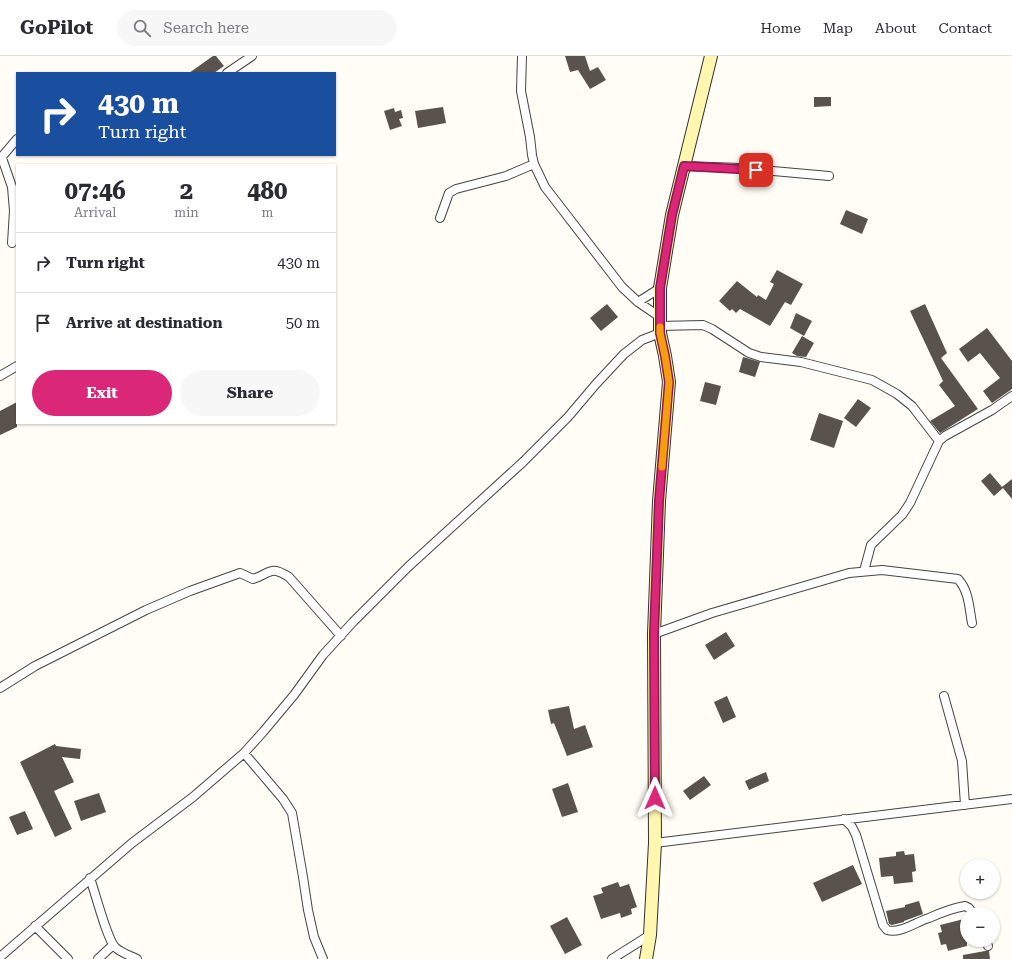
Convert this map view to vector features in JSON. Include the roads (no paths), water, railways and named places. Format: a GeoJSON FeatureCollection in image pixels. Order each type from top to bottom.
{"type":"FeatureCollection","features":[{"type":"Feature","properties":{"kind":"street"},"geometry":{"type":"LineString","coordinates":[[228,72],[252,56]]}},
{"type":"Feature","properties":{"kind":"street"},"geometry":{"type":"LineString","coordinates":[[522,56],[521,91],[534,164],[545,186],[622,288],[638,302],[660,326]]}},
{"type":"Feature","properties":{"kind":"street"},"geometry":{"type":"LineString","coordinates":[[646,959],[650,935],[655,843],[654,634],[659,501],[669,382],[660,326],[660,288],[672,215],[711,56]]}},
{"type":"Feature","properties":{"kind":"street"},"geometry":{"type":"LineString","coordinates":[[12,243],[14,211],[12,187],[1,158],[16,140]]}},
{"type":"Feature","properties":{"kind":"street"},"geometry":{"type":"LineString","coordinates":[[440,218],[449,193],[456,189],[506,176],[534,164]]}},
{"type":"Feature","properties":{"kind":"street"},"geometry":{"type":"LineString","coordinates":[[684,166],[741,168],[829,176]]}},
{"type":"Feature","properties":{"kind":"street"},"geometry":{"type":"LineString","coordinates":[[638,302],[660,288]]}},
{"type":"Feature","properties":{"kind":"street"},"geometry":{"type":"LineString","coordinates":[[0,957],[90,878],[132,843],[193,797],[244,753],[263,732],[323,655],[340,636],[408,568],[563,423],[624,354],[660,326],[703,325],[712,329],[748,353],[761,357],[801,362],[872,380],[897,394],[912,406],[939,441]]}},
{"type":"Feature","properties":{"kind":"street"},"geometry":{"type":"LineString","coordinates":[[0,376],[16,367]]}},
{"type":"Feature","properties":{"kind":"street"},"geometry":{"type":"LineString","coordinates":[[864,571],[871,545],[902,515],[910,503],[939,441],[945,436],[992,410],[1012,396]]}},
{"type":"Feature","properties":{"kind":"street"},"geometry":{"type":"LineString","coordinates":[[654,634],[712,613],[849,572],[882,570],[958,579],[967,592],[972,623]]}},
{"type":"Feature","properties":{"kind":"street"},"geometry":{"type":"LineString","coordinates":[[0,688],[35,666],[146,610],[190,591],[240,573],[253,579],[269,571],[279,571],[289,577],[340,636]]}},
{"type":"Feature","properties":{"kind":"street"},"geometry":{"type":"LineString","coordinates":[[944,696],[962,761],[965,805]]}},
{"type":"Feature","properties":{"kind":"street"},"geometry":{"type":"LineString","coordinates":[[244,753],[283,799],[292,813],[308,910],[314,937],[323,959]]}},
{"type":"Feature","properties":{"kind":"street"},"geometry":{"type":"LineString","coordinates":[[655,843],[1012,800]]}},
{"type":"Feature","properties":{"kind":"street"},"geometry":{"type":"LineString","coordinates":[[844,820],[852,827],[856,836],[884,925],[887,930],[892,931],[912,925],[927,918],[960,908]]}},
{"type":"Feature","properties":{"kind":"street"},"geometry":{"type":"LineString","coordinates":[[90,878],[113,945],[120,951],[137,959]]}},
{"type":"Feature","properties":{"kind":"street"},"geometry":{"type":"LineString","coordinates":[[35,926],[68,959]]}},
{"type":"Feature","properties":{"kind":"street"},"geometry":{"type":"LineString","coordinates":[[612,959],[650,935]]}},
{"type":"Feature","properties":{"kind":"street"},"geometry":{"type":"LineString","coordinates":[[98,959],[113,945]]}}]}
